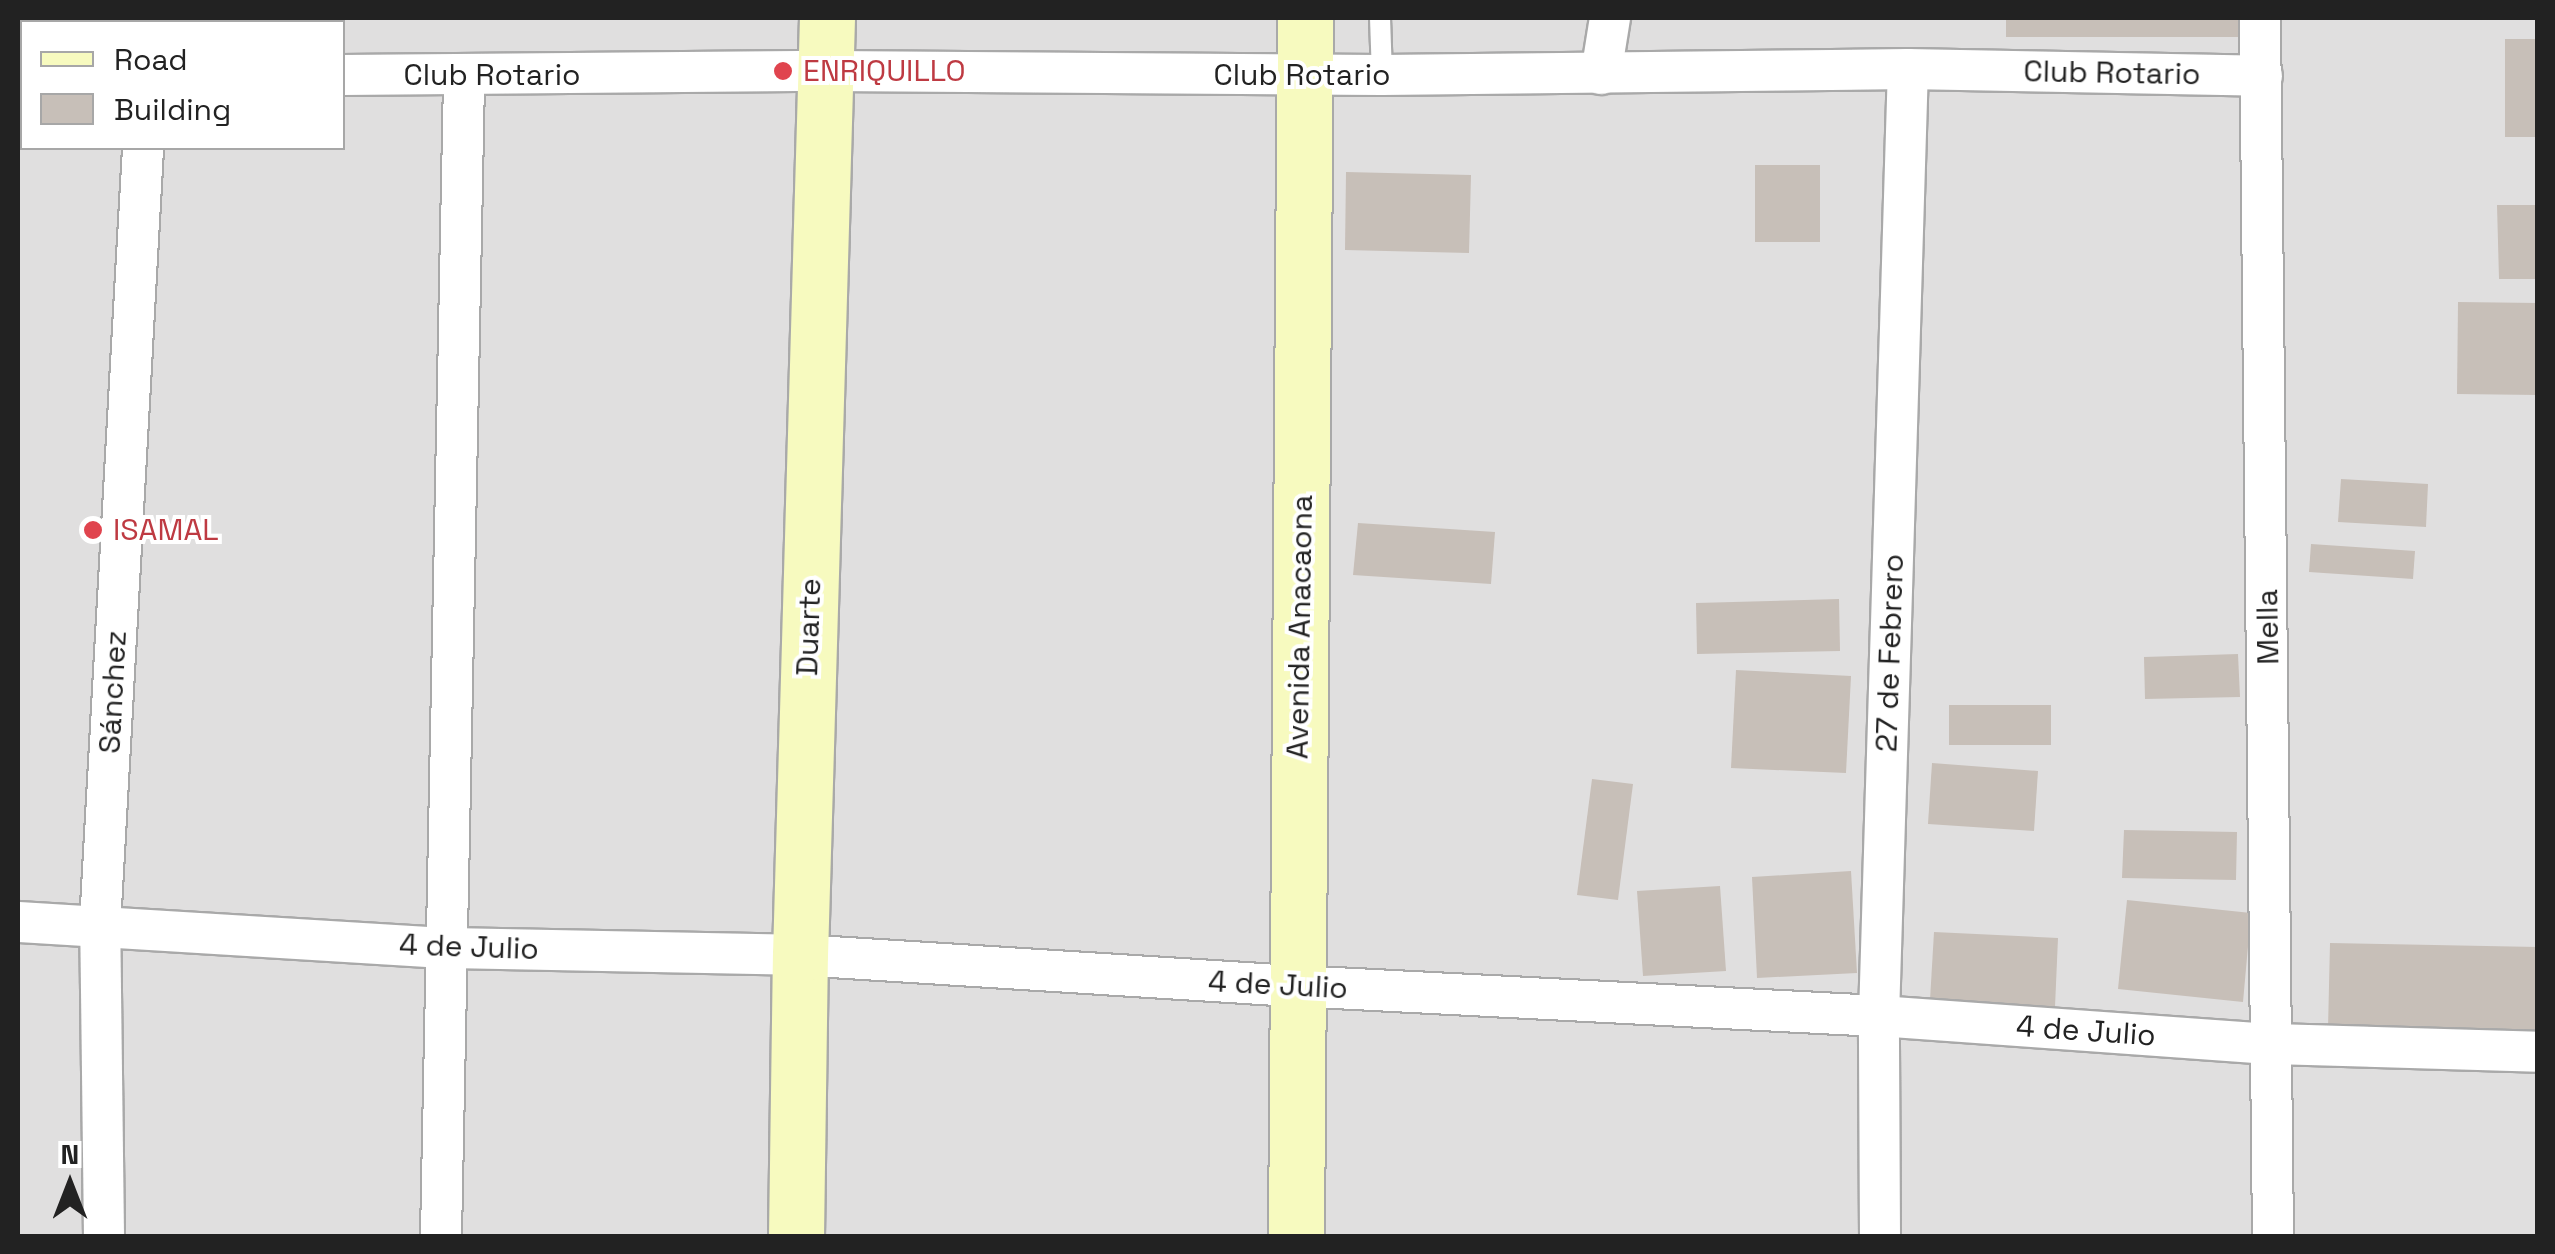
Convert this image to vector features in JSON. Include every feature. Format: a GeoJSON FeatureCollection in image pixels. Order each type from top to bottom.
{"type":"FeatureCollection","features":[{"type":"Feature","properties":{"kind":"main road","name":"Duarte"},"geometry":{"type":"LineString","coordinates":[[796,1236],[800,955],[827,18]]}},
{"type":"Feature","properties":{"kind":"main road","name":"Avenida Anacaona"},"geometry":{"type":"LineString","coordinates":[[1296,1236],[1304,18]]}},
{"type":"Feature","properties":{"kind":"street"},"geometry":{"type":"LineString","coordinates":[[1601,74],[1610,18]]}},
{"type":"Feature","properties":{"kind":"street","name":"Mella"},"geometry":{"type":"LineString","coordinates":[[2260,18],[2273,1236]]}},
{"type":"Feature","properties":{"kind":"street","name":"Club Rotario"},"geometry":{"type":"LineString","coordinates":[[345,75],[826,72],[1382,75],[1908,69],[2262,76]]}},
{"type":"Feature","properties":{"kind":"street","name":"27 de Febrero"},"geometry":{"type":"LineString","coordinates":[[1880,1236],[1878,1016],[1908,69]]}},
{"type":"Feature","properties":{"kind":"street"},"geometry":{"type":"LineString","coordinates":[[441,1236],[464,76]]}},
{"type":"Feature","properties":{"kind":"street","name":"Sánchez"},"geometry":{"type":"LineString","coordinates":[[104,1236],[100,925],[143,150]]}},
{"type":"Feature","properties":{"kind":"street","name":"4 de Julio"},"geometry":{"type":"LineString","coordinates":[[18,922],[444,948],[800,955],[1878,1016],[2272,1044],[2538,1052]]}},
{"type":"Feature","properties":{"kind":"lane"},"geometry":{"type":"LineString","coordinates":[[1380,18],[1382,75]]}},
{"type":"Feature","properties":{"kind":"shaded area"},"geometry":{"type":"Polygon","coordinates":[[[18,18],[2537,18],[2537,1236],[18,1236],[18,18]]]}},
{"type":"Feature","properties":{"kind":"building"},"geometry":{"type":"Polygon","coordinates":[[[2006,18],[2238,18],[2238,37],[2006,37],[2006,18]]]}},
{"type":"Feature","properties":{"kind":"building"},"geometry":{"type":"Polygon","coordinates":[[[2505,39],[2538,39],[2538,137],[2505,137],[2505,39]]]}},
{"type":"Feature","properties":{"kind":"building"},"geometry":{"type":"Polygon","coordinates":[[[1755,165],[1820,165],[1820,242],[1755,242],[1755,165]]]}},
{"type":"Feature","properties":{"kind":"building"},"geometry":{"type":"Polygon","coordinates":[[[1346,172],[1471,175],[1469,253],[1345,250],[1346,172]]]}},
{"type":"Feature","properties":{"kind":"building"},"geometry":{"type":"Polygon","coordinates":[[[2497,205],[2538,205],[2538,279],[2499,279],[2497,205]]]}},
{"type":"Feature","properties":{"kind":"building"},"geometry":{"type":"Polygon","coordinates":[[[2458,302],[2538,303],[2538,395],[2457,394],[2458,302]]]}},
{"type":"Feature","properties":{"kind":"building"},"geometry":{"type":"Polygon","coordinates":[[[2341,479],[2428,484],[2426,527],[2338,522],[2341,479]]]}},
{"type":"Feature","properties":{"kind":"building"},"geometry":{"type":"Polygon","coordinates":[[[1358,523],[1495,532],[1491,584],[1353,575],[1358,523]]]}},
{"type":"Feature","properties":{"kind":"building"},"geometry":{"type":"Polygon","coordinates":[[[2311,544],[2415,551],[2413,579],[2309,572],[2311,544]]]}},
{"type":"Feature","properties":{"kind":"building"},"geometry":{"type":"Polygon","coordinates":[[[1839,599],[1840,651],[1697,654],[1696,603],[1839,599]]]}},
{"type":"Feature","properties":{"kind":"building"},"geometry":{"type":"Polygon","coordinates":[[[2238,654],[2240,697],[2145,699],[2144,657],[2238,654]]]}},
{"type":"Feature","properties":{"kind":"building"},"geometry":{"type":"Polygon","coordinates":[[[1736,670],[1851,676],[1846,773],[1731,768],[1736,670]]]}},
{"type":"Feature","properties":{"kind":"building"},"geometry":{"type":"Polygon","coordinates":[[[1949,705],[2051,705],[2051,745],[1949,745],[1949,705]]]}},
{"type":"Feature","properties":{"kind":"building"},"geometry":{"type":"Polygon","coordinates":[[[1932,763],[2038,771],[2034,831],[1928,824],[1932,763]]]}},
{"type":"Feature","properties":{"kind":"building"},"geometry":{"type":"Polygon","coordinates":[[[1592,779],[1633,784],[1618,900],[1577,895],[1592,779]]]}},
{"type":"Feature","properties":{"kind":"building"},"geometry":{"type":"Polygon","coordinates":[[[2124,830],[2237,832],[2236,880],[2122,878],[2124,830]]]}},
{"type":"Feature","properties":{"kind":"building"},"geometry":{"type":"Polygon","coordinates":[[[1851,871],[1857,973],[1757,978],[1752,877],[1851,871]]]}},
{"type":"Feature","properties":{"kind":"building"},"geometry":{"type":"Polygon","coordinates":[[[1720,886],[1726,971],[1643,976],[1637,891],[1720,886]]]}},
{"type":"Feature","properties":{"kind":"building"},"geometry":{"type":"Polygon","coordinates":[[[2127,900],[2251,913],[2243,1002],[2118,989],[2127,900]]]}},
{"type":"Feature","properties":{"kind":"building"},"geometry":{"type":"Polygon","coordinates":[[[1934,932],[2058,938],[2055,1007],[1930,1000],[1934,932]]]}},
{"type":"Feature","properties":{"kind":"building"},"geometry":{"type":"Polygon","coordinates":[[[2330,943],[2538,947],[2538,1034],[2328,1029],[2330,943]]]}},
{"type":"Feature","properties":{"kind":"place","name":"ENRIQUILLO"},"geometry":{"type":"Point","coordinates":[783,71]}},
{"type":"Feature","properties":{"kind":"place","name":"ISAMAL"},"geometry":{"type":"Point","coordinates":[93,530]}}]}
